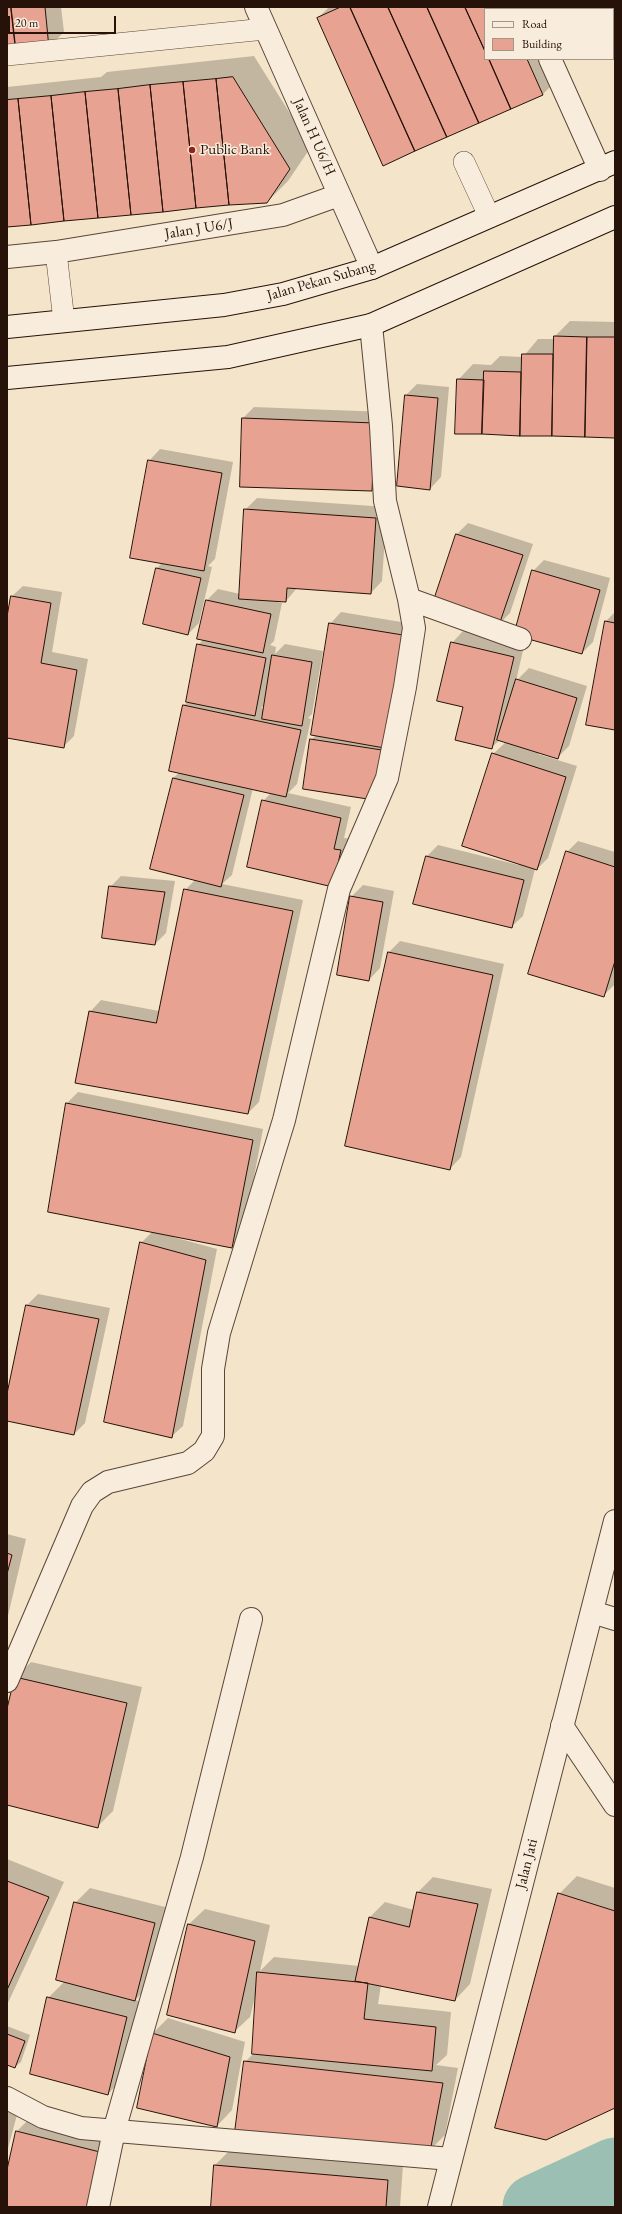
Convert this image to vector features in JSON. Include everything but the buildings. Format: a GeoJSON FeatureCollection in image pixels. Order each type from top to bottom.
{"type":"FeatureCollection","features":[{"type":"Feature","properties":{"kind":"street","name":"Jalan H U6/H"},"geometry":{"type":"LineString","coordinates":[[256,7],[372,268]]}},
{"type":"Feature","properties":{"kind":"street"},"geometry":{"type":"LineString","coordinates":[[551,60],[607,166]]}},
{"type":"Feature","properties":{"kind":"street","name":"Jalan Pekan Subang"},"geometry":{"type":"LineString","coordinates":[[7,327],[224,305],[283,294],[372,268],[607,166]]}},
{"type":"Feature","properties":{"kind":"street","name":"Jalan J U6/J"},"geometry":{"type":"LineString","coordinates":[[7,257],[56,252],[283,215],[339,195]]}},
{"type":"Feature","properties":{"kind":"street"},"geometry":{"type":"LineString","coordinates":[[7,378],[228,357],[371,324],[615,217]]}},
{"type":"Feature","properties":{"kind":"street"},"geometry":{"type":"LineString","coordinates":[[7,1681],[82,1506],[92,1492],[108,1482],[188,1463],[204,1451],[213,1436],[213,1370],[219,1333],[284,1120],[339,889],[387,778],[405,687],[414,628],[409,599],[385,501],[381,426],[371,324]]}},
{"type":"Feature","properties":{"kind":"street"},"geometry":{"type":"LineString","coordinates":[[409,599],[520,639]]}},
{"type":"Feature","properties":{"kind":"street","name":"Jalan Jati"},"geometry":{"type":"LineString","coordinates":[[439,2207],[615,1521]]}},
{"type":"Feature","properties":{"kind":"street"},"geometry":{"type":"LineString","coordinates":[[592,1612],[615,1619]]}},
{"type":"Feature","properties":{"kind":"street"},"geometry":{"type":"LineString","coordinates":[[98,2207],[114,2131],[192,1857],[251,1619]]}},
{"type":"Feature","properties":{"kind":"street"},"geometry":{"type":"LineString","coordinates":[[562,1726],[615,1805]]}},
{"type":"Feature","properties":{"kind":"street"},"geometry":{"type":"LineString","coordinates":[[7,2098],[43,2117],[81,2128],[451,2159]]}},
{"type":"Feature","properties":{"kind":"lane"},"geometry":{"type":"LineString","coordinates":[[7,55],[265,29]]}},
{"type":"Feature","properties":{"kind":"lane"},"geometry":{"type":"LineString","coordinates":[[464,162],[490,216]]}},
{"type":"Feature","properties":{"kind":"lane"},"geometry":{"type":"LineString","coordinates":[[56,252],[64,321]]}},
{"type":"Feature","properties":{"kind":"waterway"},"geometry":{"type":"LineString","coordinates":[[535,2207],[615,2170]]}},
{"type":"Feature","properties":{"kind":"place","name":"Public Bank"},"geometry":{"type":"Point","coordinates":[192,150]}}]}
